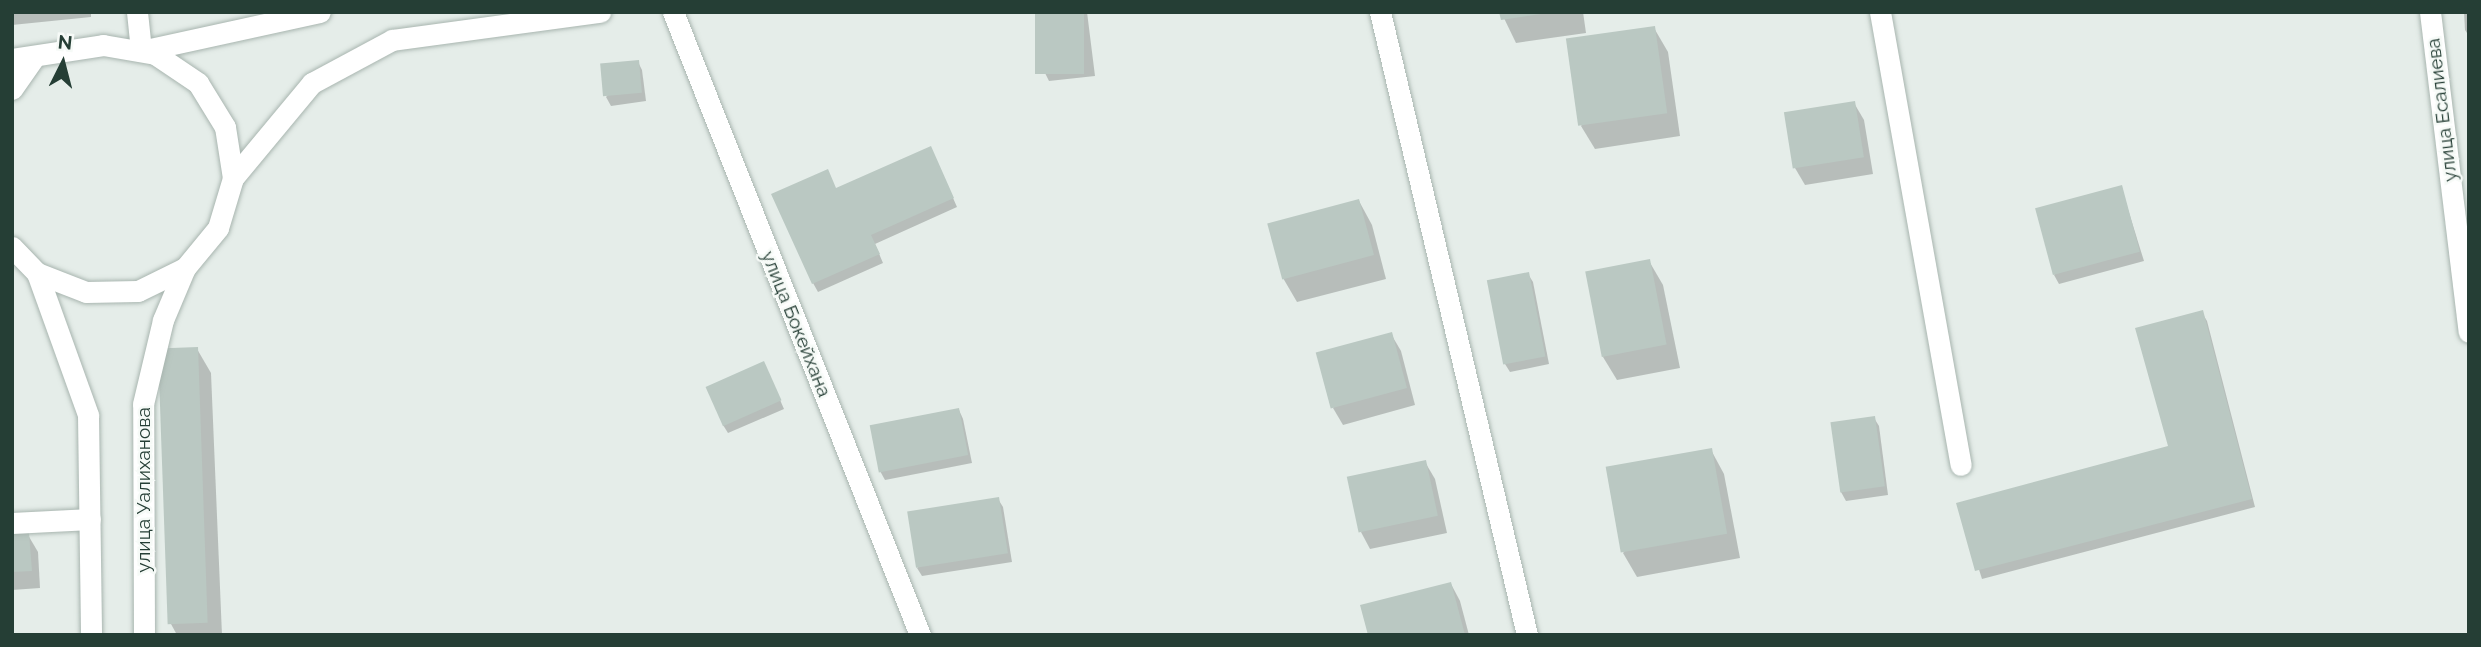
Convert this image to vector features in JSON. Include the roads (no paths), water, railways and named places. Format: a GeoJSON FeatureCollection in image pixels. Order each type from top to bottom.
{"type":"FeatureCollection","features":[{"type":"Feature","properties":{"kind":"street"},"geometry":{"type":"LineString","coordinates":[[137,12],[141,51]]}},
{"type":"Feature","properties":{"kind":"street"},"geometry":{"type":"LineString","coordinates":[[141,51],[320,12]]}},
{"type":"Feature","properties":{"kind":"street"},"geometry":{"type":"LineString","coordinates":[[37,273],[86,292],[138,290],[185,268],[218,228],[233,178],[312,83],[393,40],[600,12]]}},
{"type":"Feature","properties":{"kind":"street","name":"улица Бокейхана"},"geometry":{"type":"LineString","coordinates":[[673,12],[920,635]]}},
{"type":"Feature","properties":{"kind":"street"},"geometry":{"type":"LineString","coordinates":[[1380,12],[1527,635]]}},
{"type":"Feature","properties":{"kind":"street"},"geometry":{"type":"LineString","coordinates":[[1880,12],[1961,465]]}},
{"type":"Feature","properties":{"kind":"street","name":"улица Есалиева"},"geometry":{"type":"LineString","coordinates":[[2430,12],[2469,332]]}},
{"type":"Feature","properties":{"kind":"street"},"geometry":{"type":"LineString","coordinates":[[12,89],[23,58],[103,45],[155,54],[198,83],[225,127],[233,178]]}},
{"type":"Feature","properties":{"kind":"street"},"geometry":{"type":"LineString","coordinates":[[12,247],[37,273],[88,415],[91,635]]}},
{"type":"Feature","properties":{"kind":"street","name":"улица Уалиханова"},"geometry":{"type":"LineString","coordinates":[[144,635],[143,404],[163,320],[185,268]]}},
{"type":"Feature","properties":{"kind":"street"},"geometry":{"type":"LineString","coordinates":[[12,523],[90,519]]}}]}
